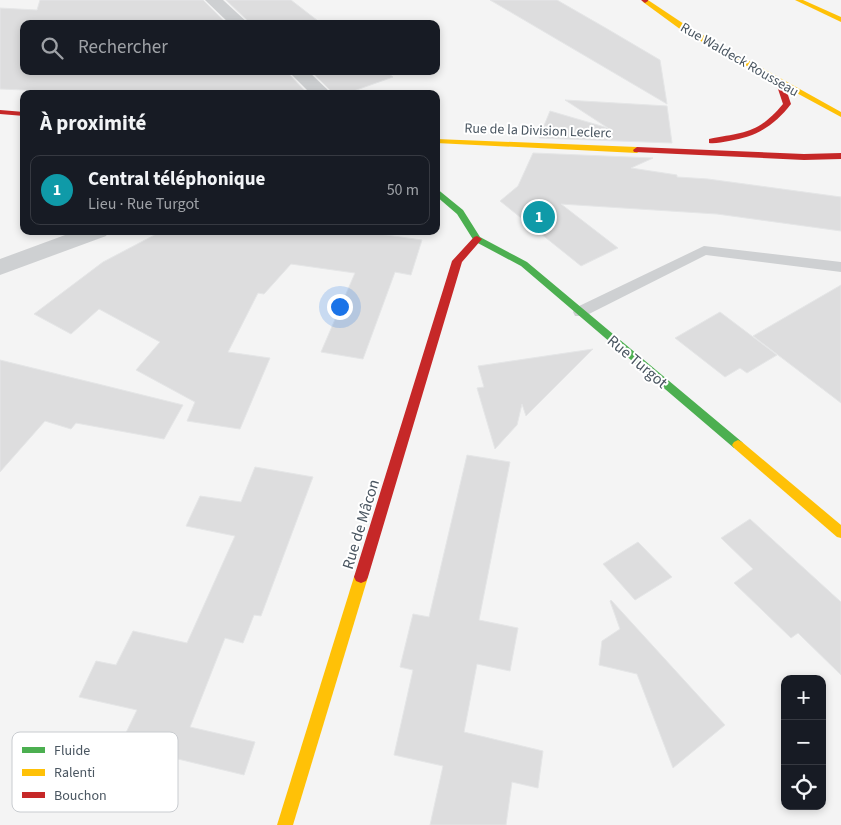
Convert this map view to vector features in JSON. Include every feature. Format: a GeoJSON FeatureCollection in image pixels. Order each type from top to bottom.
{"type":"FeatureCollection","features":[{"type":"Feature","properties":{"kind":"main road","name":"Rue Waldeck Rousseau"},"geometry":{"type":"LineString","coordinates":[[643,0],[687,30],[841,115]]}},
{"type":"Feature","properties":{"kind":"main road"},"geometry":{"type":"LineString","coordinates":[[798,0],[841,20]]}},
{"type":"Feature","properties":{"kind":"main road","name":"Rue de la Division Leclerc"},"geometry":{"type":"LineString","coordinates":[[638,150],[740,138],[764,131],[777,120],[787,104],[780,83]]}},
{"type":"Feature","properties":{"kind":"main road"},"geometry":{"type":"LineString","coordinates":[[0,112],[20,114]]}},
{"type":"Feature","properties":{"kind":"main road","name":"Rue de la Division Leclerc"},"geometry":{"type":"LineString","coordinates":[[440,141],[804,157],[841,156]]}},
{"type":"Feature","properties":{"kind":"main road","name":"Rue de la Division Leclerc"},"geometry":{"type":"LineString","coordinates":[[804,157],[841,165]]}},
{"type":"Feature","properties":{"kind":"main road","name":"Rue Turgot"},"geometry":{"type":"LineString","coordinates":[[440,194],[460,212],[477,239],[524,264],[841,533]]}},
{"type":"Feature","properties":{"kind":"main road","name":"Rue de Mâcon"},"geometry":{"type":"LineString","coordinates":[[284,825],[457,261],[477,239]]}},
{"type":"Feature","properties":{"kind":"street"},"geometry":{"type":"LineString","coordinates":[[213,0],[236,20]]}},
{"type":"Feature","properties":{"kind":"street"},"geometry":{"type":"LineString","coordinates":[[302,75],[318,90]]}},
{"type":"Feature","properties":{"kind":"street"},"geometry":{"type":"LineString","coordinates":[[0,267],[87,235]]}},
{"type":"Feature","properties":{"kind":"lane"},"geometry":{"type":"LineString","coordinates":[[580,312],[704,250],[841,267]]}},
{"type":"Feature","properties":{"kind":"building"},"geometry":{"type":"Polygon","coordinates":[[[40,0],[203,0],[223,20],[20,20],[20,75],[290,75],[304,90],[0,89],[0,8],[37,10],[40,0]]]}},
{"type":"Feature","properties":{"kind":"building"},"geometry":{"type":"Polygon","coordinates":[[[226,0],[291,0],[317,20],[247,20],[226,0]]]}},
{"type":"Feature","properties":{"kind":"building"},"geometry":{"type":"Polygon","coordinates":[[[490,0],[557,0],[604,27],[660,60],[667,104],[490,0]]]}},
{"type":"Feature","properties":{"kind":"building"},"geometry":{"type":"Polygon","coordinates":[[[315,75],[390,75],[393,77],[356,90],[330,90],[315,75]]]}},
{"type":"Feature","properties":{"kind":"building"},"geometry":{"type":"Polygon","coordinates":[[[565,100],[667,106],[672,143],[539,138],[550,111],[608,128],[565,100]]]}},
{"type":"Feature","properties":{"kind":"building"},"geometry":{"type":"Polygon","coordinates":[[[533,153],[653,158],[631,168],[677,175],[677,177],[708,179],[841,197],[841,231],[717,214],[561,204],[618,248],[581,266],[500,201],[518,186],[533,153]]]}},
{"type":"Feature","properties":{"kind":"building"},"geometry":{"type":"Polygon","coordinates":[[[154,235],[386,235],[422,240],[411,275],[395,272],[363,359],[321,352],[355,273],[291,264],[264,294],[258,293],[228,352],[270,358],[240,429],[187,421],[195,402],[136,370],[160,342],[99,309],[71,334],[34,314],[103,262],[154,235]]]}},
{"type":"Feature","properties":{"kind":"building"},"geometry":{"type":"Polygon","coordinates":[[[841,285],[841,403],[753,336],[841,285]]]}},
{"type":"Feature","properties":{"kind":"building"},"geometry":{"type":"Polygon","coordinates":[[[720,312],[777,355],[747,373],[740,368],[725,377],[675,338],[720,312]]]}},
{"type":"Feature","properties":{"kind":"building"},"geometry":{"type":"Polygon","coordinates":[[[593,349],[526,416],[522,404],[517,425],[495,449],[477,388],[484,387],[478,366],[593,349]]]}},
{"type":"Feature","properties":{"kind":"building"},"geometry":{"type":"Polygon","coordinates":[[[0,360],[183,405],[164,439],[76,423],[71,429],[45,421],[0,472],[0,360]]]}},
{"type":"Feature","properties":{"kind":"building"},"geometry":{"type":"Polygon","coordinates":[[[467,455],[510,462],[479,620],[518,628],[510,671],[477,664],[464,732],[543,751],[538,788],[512,782],[506,825],[430,825],[443,766],[394,755],[413,670],[400,667],[413,614],[429,617],[467,455]]]}},
{"type":"Feature","properties":{"kind":"building"},"geometry":{"type":"Polygon","coordinates":[[[255,467],[313,477],[261,616],[254,615],[243,643],[225,638],[190,727],[255,742],[244,775],[178,759],[178,732],[126,732],[137,710],[79,697],[96,661],[116,665],[133,631],[187,643],[235,536],[186,526],[200,496],[241,502],[255,467]]]}},
{"type":"Feature","properties":{"kind":"building"},"geometry":{"type":"Polygon","coordinates":[[[750,519],[841,602],[841,675],[798,633],[791,638],[734,583],[753,569],[721,538],[750,519]]]}},
{"type":"Feature","properties":{"kind":"building"},"geometry":{"type":"Polygon","coordinates":[[[638,542],[672,577],[635,600],[603,564],[638,542]]]}},
{"type":"Feature","properties":{"kind":"building"},"geometry":{"type":"Polygon","coordinates":[[[611,600],[725,725],[673,768],[637,674],[599,665],[602,641],[620,629],[611,600]]]}},
{"type":"Feature","properties":{"kind":"traffic: fast"},"geometry":{"type":"LineString","coordinates":[[440,194],[460,212],[477,239],[524,264],[738,445]]}},
{"type":"Feature","properties":{"kind":"traffic: slow"},"geometry":{"type":"LineString","coordinates":[[798,0],[841,20]]}},
{"type":"Feature","properties":{"kind":"traffic: slow"},"geometry":{"type":"LineString","coordinates":[[645,1],[687,30],[841,115]]}},
{"type":"Feature","properties":{"kind":"traffic: slow"},"geometry":{"type":"LineString","coordinates":[[440,141],[637,150]]}},
{"type":"Feature","properties":{"kind":"traffic: slow"},"geometry":{"type":"LineString","coordinates":[[738,445],[841,533]]}},
{"type":"Feature","properties":{"kind":"traffic: slow"},"geometry":{"type":"LineString","coordinates":[[285,825],[361,577]]}},
{"type":"Feature","properties":{"kind":"traffic: jam"},"geometry":{"type":"LineString","coordinates":[[712,141],[745,135],[763,128],[771,122],[787,104],[780,83]]}},
{"type":"Feature","properties":{"kind":"traffic: jam"},"geometry":{"type":"LineString","coordinates":[[0,112],[20,114]]}},
{"type":"Feature","properties":{"kind":"traffic: jam"},"geometry":{"type":"LineString","coordinates":[[637,150],[804,157],[841,156]]}},
{"type":"Feature","properties":{"kind":"traffic: jam"},"geometry":{"type":"LineString","coordinates":[[361,577],[457,261],[477,239]]}},
{"type":"Feature","properties":{"kind":"place","name":"Central téléphonique"},"geometry":{"type":"Point","coordinates":[539,217]}}]}
